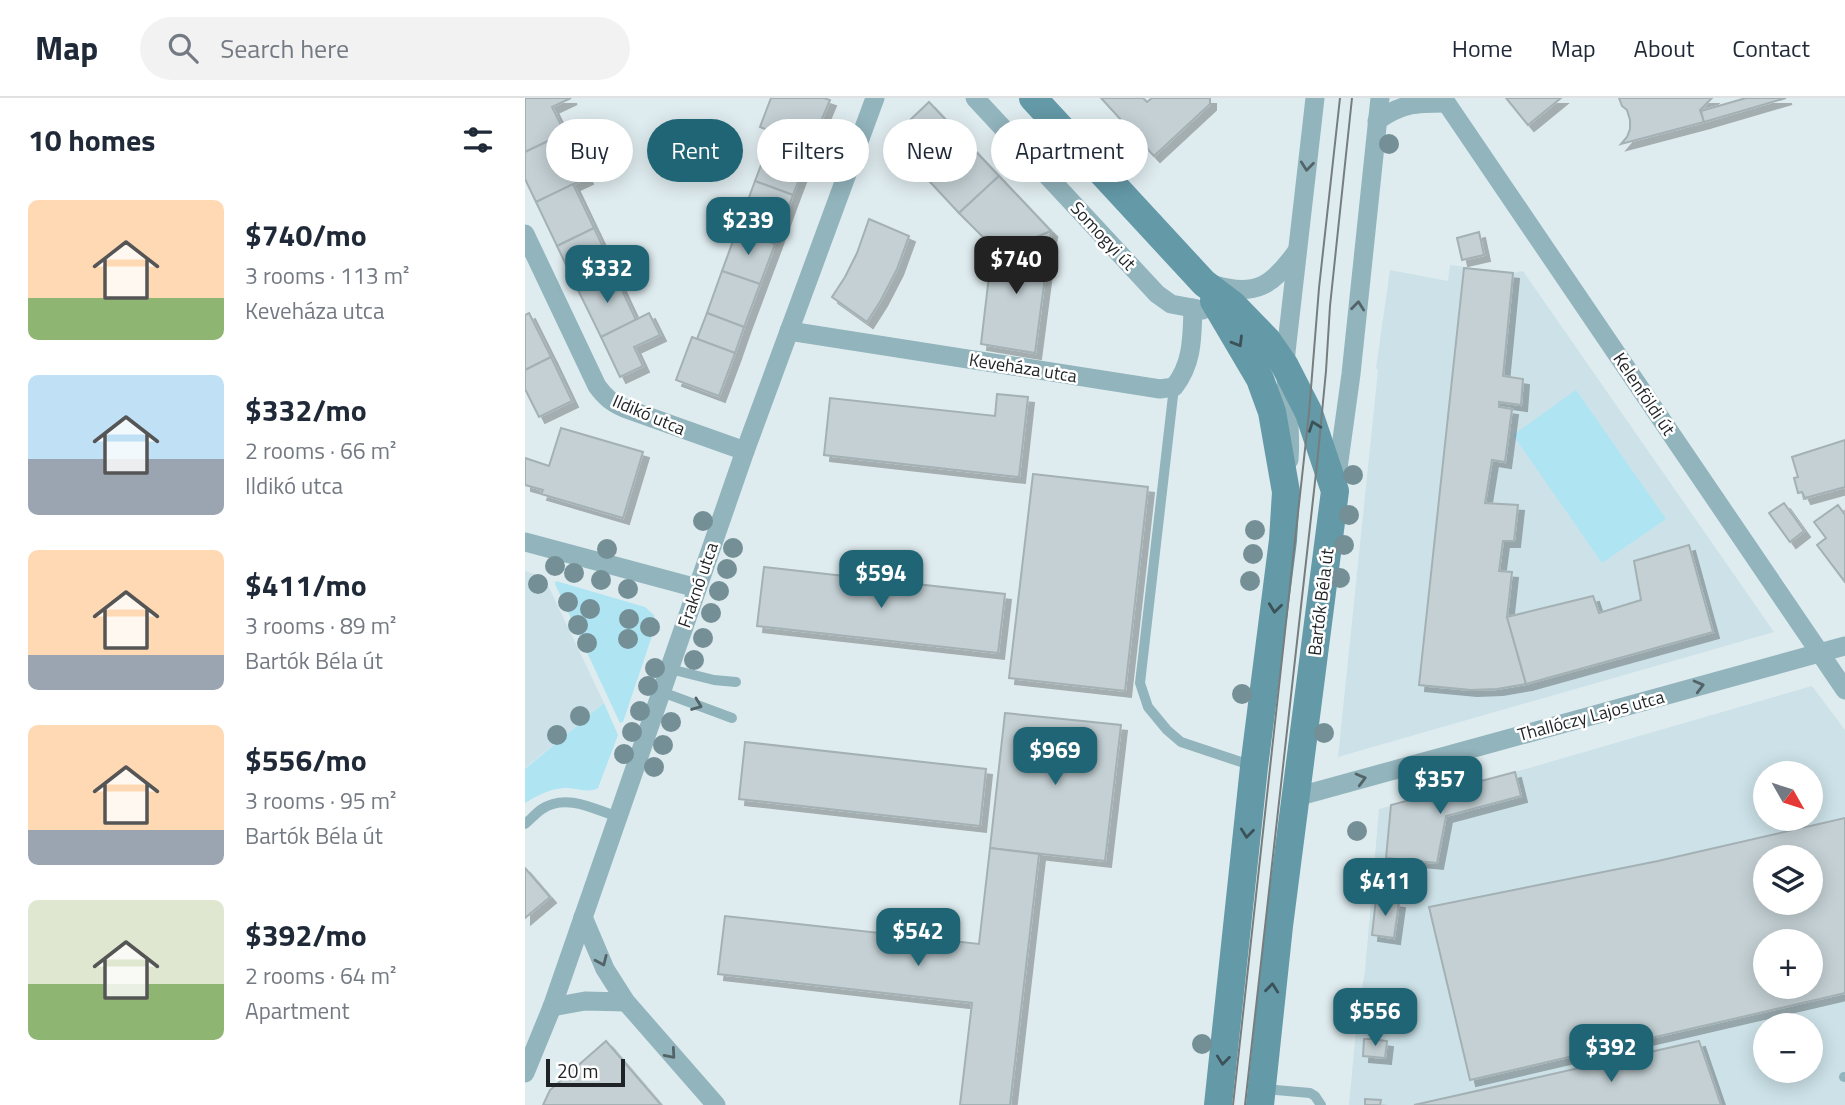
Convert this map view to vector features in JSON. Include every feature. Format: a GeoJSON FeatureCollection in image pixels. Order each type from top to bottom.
{"type":"FeatureCollection","features":[{"type":"Feature","properties":{"kind":"street","name":"Fraknó utca"},"geometry":{"type":"LineString","coordinates":[[525,1073],[552,1007],[744,452],[875,98]]}},
{"type":"Feature","properties":{"kind":"street","name":"Somogyi út"},"geometry":{"type":"LineString","coordinates":[[975,98],[1157,294],[1171,304],[1206,310]]}},
{"type":"Feature","properties":{"kind":"street"},"geometry":{"type":"LineString","coordinates":[[1033,98],[1204,283],[1233,305],[1267,340],[1285,366],[1309,413],[1335,491]]}},
{"type":"Feature","properties":{"kind":"street"},"geometry":{"type":"LineString","coordinates":[[1218,1105],[1283,540],[1290,438],[1285,366],[1315,98]]}},
{"type":"Feature","properties":{"kind":"street","name":"Bartók Béla út"},"geometry":{"type":"LineString","coordinates":[[1261,1097],[1279,926],[1351,373],[1380,98]]}},
{"type":"Feature","properties":{"kind":"street"},"geometry":{"type":"LineString","coordinates":[[1377,121],[1403,106],[1444,100]]}},
{"type":"Feature","properties":{"kind":"street","name":"Kelenföldi út"},"geometry":{"type":"LineString","coordinates":[[1444,100],[1845,690]]}},
{"type":"Feature","properties":{"kind":"street","name":"Ildikó utca"},"geometry":{"type":"LineString","coordinates":[[525,234],[597,386],[604,395],[624,408],[744,452]]}},
{"type":"Feature","properties":{"kind":"street"},"geometry":{"type":"LineString","coordinates":[[1204,283],[1247,291],[1275,277],[1286,267],[1297,250]]}},
{"type":"Feature","properties":{"kind":"street"},"geometry":{"type":"LineString","coordinates":[[1174,387],[1183,375],[1206,310],[1204,283]]}},
{"type":"Feature","properties":{"kind":"street"},"geometry":{"type":"LineString","coordinates":[[1206,310],[1260,379],[1272,412],[1286,492]]}},
{"type":"Feature","properties":{"kind":"street","name":"Keveháza utca"},"geometry":{"type":"LineString","coordinates":[[789,331],[1160,389],[1174,387]]}},
{"type":"Feature","properties":{"kind":"street"},"geometry":{"type":"LineString","coordinates":[[525,541],[697,588]]}},
{"type":"Feature","properties":{"kind":"street","name":"Thallóczy Lajos utca"},"geometry":{"type":"LineString","coordinates":[[1296,797],[1845,646]]}},
{"type":"Feature","properties":{"kind":"street"},"geometry":{"type":"LineString","coordinates":[[583,917],[605,969],[626,1002],[716,1105]]}},
{"type":"Feature","properties":{"kind":"street"},"geometry":{"type":"LineString","coordinates":[[552,1007],[585,1001],[626,1002]]}},
{"type":"Feature","properties":{"kind":"lane"},"geometry":{"type":"LineString","coordinates":[[1174,387],[1140,683],[1148,707],[1181,742],[1255,767]]}},
{"type":"Feature","properties":{"kind":"lane"},"geometry":{"type":"LineString","coordinates":[[670,669],[714,680],[736,682]]}},
{"type":"Feature","properties":{"kind":"lane"},"geometry":{"type":"LineString","coordinates":[[662,692],[732,718]]}},
{"type":"Feature","properties":{"kind":"lane"},"geometry":{"type":"LineString","coordinates":[[525,824],[544,808],[560,801],[576,803],[618,817]]}},
{"type":"Feature","properties":{"kind":"lane"},"geometry":{"type":"LineString","coordinates":[[1261,1097],[1310,1093],[1321,1105]]}},
{"type":"Feature","properties":{"kind":"shaded area"},"geometry":{"type":"Polygon","coordinates":[[[1450,265],[1513,273],[1523,271],[1774,632],[1338,757],[1378,370],[1376,368],[1390,270],[1448,281],[1450,265]]]}},
{"type":"Feature","properties":{"kind":"shaded area"},"geometry":{"type":"Polygon","coordinates":[[[1576,390],[1666,519],[1602,563],[1513,435],[1576,390]]]}},
{"type":"Feature","properties":{"kind":"shaded area"},"geometry":{"type":"Polygon","coordinates":[[[525,571],[544,577],[604,703],[525,768],[525,571]]]}},
{"type":"Feature","properties":{"kind":"shaded area"},"geometry":{"type":"Polygon","coordinates":[[[556,581],[645,607],[654,615],[655,627],[623,722],[620,723],[555,584],[556,581]]]}},
{"type":"Feature","properties":{"kind":"shaded area"},"geometry":{"type":"Polygon","coordinates":[[[1812,686],[1845,730],[1845,1105],[1349,1105],[1357,1019],[1365,971],[1379,809],[1812,686]]]}},
{"type":"Feature","properties":{"kind":"shaded area"},"geometry":{"type":"Polygon","coordinates":[[[604,703],[618,735],[598,788],[559,789],[543,793],[525,803],[525,769],[604,703]]]}},
{"type":"Feature","properties":{"kind":"building"},"geometry":{"type":"Polygon","coordinates":[[[525,98],[571,98],[552,107],[558,119],[546,119],[546,142],[525,152],[525,98]]]}},
{"type":"Feature","properties":{"kind":"building"},"geometry":{"type":"Polygon","coordinates":[[[771,98],[830,100],[822,119],[763,119],[771,98]]]}},
{"type":"Feature","properties":{"kind":"building"},"geometry":{"type":"Polygon","coordinates":[[[1101,98],[1143,98],[1147,102],[1152,98],[1210,98],[1210,104],[1154,156],[1148,149],[1148,119],[1120,119],[1101,98]]]}},
{"type":"Feature","properties":{"kind":"building"},"geometry":{"type":"Polygon","coordinates":[[[1506,98],[1561,98],[1528,125],[1506,98]]]}},
{"type":"Feature","properties":{"kind":"building"},"geometry":{"type":"Polygon","coordinates":[[[1619,98],[1712,98],[1700,110],[1704,122],[1621,144],[1630,129],[1630,120],[1619,98]]]}},
{"type":"Feature","properties":{"kind":"building"},"geometry":{"type":"Polygon","coordinates":[[[1746,98],[1786,98],[1704,122],[1701,111],[1746,98]]]}},
{"type":"Feature","properties":{"kind":"building"},"geometry":{"type":"Polygon","coordinates":[[[929,102],[945,119],[911,119],[929,102]]]}},
{"type":"Feature","properties":{"kind":"building"},"geometry":{"type":"Polygon","coordinates":[[[546,142],[546,182],[578,182],[536,202],[525,179],[525,152],[546,142]]]}},
{"type":"Feature","properties":{"kind":"building"},"geometry":{"type":"Polygon","coordinates":[[[977,153],[991,168],[993,182],[959,213],[930,182],[977,182],[977,153]]]}},
{"type":"Feature","properties":{"kind":"building"},"geometry":{"type":"Polygon","coordinates":[[[755,181],[793,195],[775,244],[737,230],[755,181]]]}},
{"type":"Feature","properties":{"kind":"building"},"geometry":{"type":"Polygon","coordinates":[[[758,182],[798,182],[793,195],[758,182]]]}},
{"type":"Feature","properties":{"kind":"building"},"geometry":{"type":"Polygon","coordinates":[[[993,182],[1005,182],[1051,231],[999,253],[959,213],[993,182]]]}},
{"type":"Feature","properties":{"kind":"building"},"geometry":{"type":"Polygon","coordinates":[[[573,184],[594,228],[557,246],[536,202],[573,184]]]}},
{"type":"Feature","properties":{"kind":"building"},"geometry":{"type":"Polygon","coordinates":[[[869,219],[909,236],[897,269],[867,322],[832,297],[857,253],[869,219]]]}},
{"type":"Feature","properties":{"kind":"building"},"geometry":{"type":"Polygon","coordinates":[[[594,228],[615,272],[578,290],[557,246],[594,228]]]}},
{"type":"Feature","properties":{"kind":"building"},"geometry":{"type":"Polygon","coordinates":[[[737,230],[775,244],[760,284],[722,271],[737,230]]]}},
{"type":"Feature","properties":{"kind":"building"},"geometry":{"type":"Polygon","coordinates":[[[1051,231],[1035,353],[981,344],[991,259],[998,260],[999,253],[1051,231]]]}},
{"type":"Feature","properties":{"kind":"building"},"geometry":{"type":"Polygon","coordinates":[[[1479,232],[1484,255],[1462,260],[1457,238],[1479,232]]]}},
{"type":"Feature","properties":{"kind":"building"},"geometry":{"type":"Polygon","coordinates":[[[1464,268],[1513,273],[1503,376],[1523,379],[1521,405],[1499,402],[1499,407],[1512,409],[1505,462],[1492,460],[1485,503],[1518,505],[1514,541],[1503,541],[1499,571],[1512,572],[1507,617],[1526,684],[1497,689],[1471,690],[1419,685],[1464,268]]]}},
{"type":"Feature","properties":{"kind":"building"},"geometry":{"type":"Polygon","coordinates":[[[722,271],[760,284],[744,327],[707,313],[722,271]]]}},
{"type":"Feature","properties":{"kind":"building"},"geometry":{"type":"Polygon","coordinates":[[[614,273],[636,320],[601,337],[578,290],[614,273]]]}},
{"type":"Feature","properties":{"kind":"building"},"geometry":{"type":"Polygon","coordinates":[[[529,313],[551,357],[525,370],[525,315],[529,313]]]}},
{"type":"Feature","properties":{"kind":"building"},"geometry":{"type":"Polygon","coordinates":[[[649,313],[660,335],[634,347],[643,366],[620,377],[601,337],[649,313]]]}},
{"type":"Feature","properties":{"kind":"building"},"geometry":{"type":"Polygon","coordinates":[[[707,313],[744,327],[735,353],[697,339],[707,313]]]}},
{"type":"Feature","properties":{"kind":"building"},"geometry":{"type":"Polygon","coordinates":[[[692,337],[735,353],[719,396],[676,380],[692,337]]]}},
{"type":"Feature","properties":{"kind":"building"},"geometry":{"type":"Polygon","coordinates":[[[551,357],[572,401],[539,417],[525,389],[525,370],[551,357]]]}},
{"type":"Feature","properties":{"kind":"building"},"geometry":{"type":"Polygon","coordinates":[[[997,394],[1028,397],[1019,477],[824,455],[830,398],[995,416],[997,394]]]}},
{"type":"Feature","properties":{"kind":"building"},"geometry":{"type":"Polygon","coordinates":[[[561,428],[643,452],[623,518],[541,494],[543,490],[525,485],[525,458],[549,466],[561,428]]]}},
{"type":"Feature","properties":{"kind":"building"},"geometry":{"type":"Polygon","coordinates":[[[1845,440],[1845,487],[1805,498],[1802,492],[1798,493],[1794,478],[1798,477],[1792,457],[1845,440]]]}},
{"type":"Feature","properties":{"kind":"building"},"geometry":{"type":"Polygon","coordinates":[[[1033,474],[1148,487],[1125,691],[1009,678],[1033,474]]]}},
{"type":"Feature","properties":{"kind":"building"},"geometry":{"type":"Polygon","coordinates":[[[1784,503],[1804,531],[1790,542],[1769,513],[1784,503]]]}},
{"type":"Feature","properties":{"kind":"building"},"geometry":{"type":"Polygon","coordinates":[[[1838,505],[1845,515],[1845,582],[1817,545],[1826,538],[1814,522],[1838,505]]]}},
{"type":"Feature","properties":{"kind":"building"},"geometry":{"type":"Polygon","coordinates":[[[1689,545],[1713,632],[1526,684],[1507,617],[1593,596],[1599,613],[1641,600],[1634,561],[1689,545]]]}},
{"type":"Feature","properties":{"kind":"building"},"geometry":{"type":"Polygon","coordinates":[[[764,567],[1005,594],[998,653],[757,626],[764,567]]]}},
{"type":"Feature","properties":{"kind":"building"},"geometry":{"type":"Polygon","coordinates":[[[1005,713],[1121,725],[1105,861],[990,848],[1005,713]]]}},
{"type":"Feature","properties":{"kind":"building"},"geometry":{"type":"Polygon","coordinates":[[[745,742],[986,769],[980,826],[739,799],[745,742]]]}},
{"type":"Feature","properties":{"kind":"building"},"geometry":{"type":"Polygon","coordinates":[[[1515,772],[1521,796],[1446,816],[1437,863],[1386,858],[1391,805],[1515,772]]]}},
{"type":"Feature","properties":{"kind":"building"},"geometry":{"type":"Polygon","coordinates":[[[1845,818],[1845,993],[1823,998],[1823,929],[1753,929],[1753,999],[1819,999],[1470,1080],[1429,907],[1658,861],[1788,831],[1823,831],[1823,823],[1845,818]]]}},
{"type":"Feature","properties":{"kind":"building"},"geometry":{"type":"Polygon","coordinates":[[[990,848],[1039,854],[1010,1105],[960,1105],[972,1003],[718,974],[725,916],[979,944],[990,848]]]}},
{"type":"Feature","properties":{"kind":"building"},"geometry":{"type":"Polygon","coordinates":[[[525,868],[550,897],[525,918],[525,868]]]}},
{"type":"Feature","properties":{"kind":"building"},"geometry":{"type":"Polygon","coordinates":[[[1376,899],[1399,902],[1394,938],[1372,935],[1376,899]]]}},
{"type":"Feature","properties":{"kind":"building"},"geometry":{"type":"Polygon","coordinates":[[[1376,1035],[1379,1040],[1387,1041],[1385,1058],[1363,1056],[1364,1039],[1372,1039],[1376,1035]]]}},
{"type":"Feature","properties":{"kind":"building"},"geometry":{"type":"Polygon","coordinates":[[[606,1041],[661,1105],[543,1105],[550,1090],[606,1041]]]}},
{"type":"Feature","properties":{"kind":"building"},"geometry":{"type":"Polygon","coordinates":[[[1699,1041],[1721,1105],[1414,1105],[1637,1055],[1699,1041]]]}},
{"type":"Feature","properties":{"kind":"building"},"geometry":{"type":"Polygon","coordinates":[[[1365,1099],[1381,1100],[1380,1105],[1365,1105],[1365,1099]]]}},
{"type":"Feature","properties":{"kind":"tram line"},"geometry":{"type":"LineString","coordinates":[[1233,1105],[1309,413],[1319,288],[1340,98]]}},
{"type":"Feature","properties":{"kind":"tram line"},"geometry":{"type":"LineString","coordinates":[[1245,1105],[1317,464],[1352,98]]}}]}
